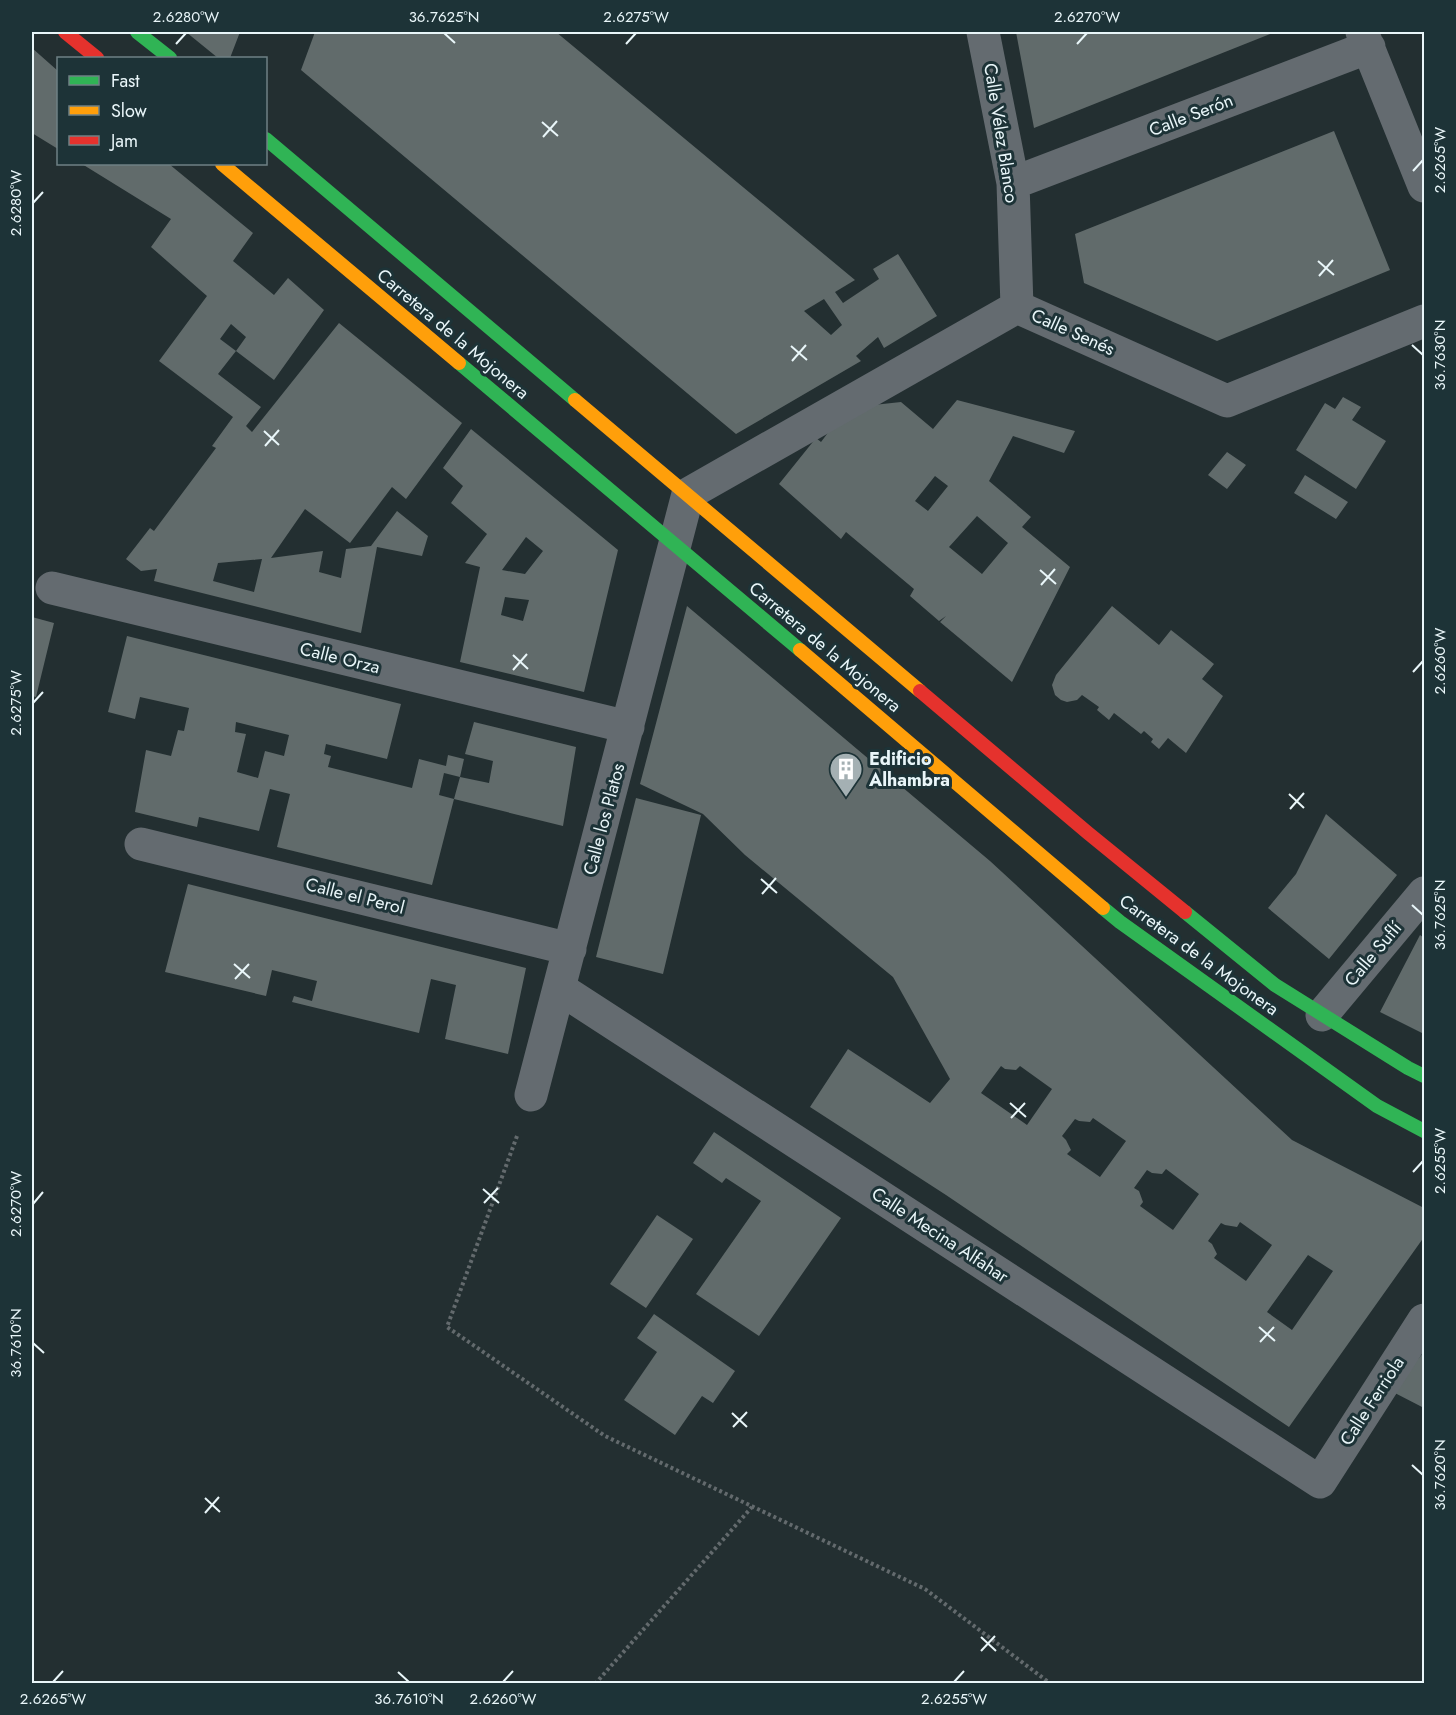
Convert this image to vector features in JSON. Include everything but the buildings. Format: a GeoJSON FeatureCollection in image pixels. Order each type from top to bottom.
{"type":"FeatureCollection","features":[{"type":"Feature","properties":{"kind":"street"},"geometry":{"type":"LineString","coordinates":[[65,32],[96,57]]}},
{"type":"Feature","properties":{"kind":"street"},"geometry":{"type":"LineString","coordinates":[[137,32],[169,57]]}},
{"type":"Feature","properties":{"kind":"street","name":"Calle Vélez Blanco"},"geometry":{"type":"LineString","coordinates":[[983,32],[1013,183],[1017,307]]}},
{"type":"Feature","properties":{"kind":"street"},"geometry":{"type":"LineString","coordinates":[[1365,39],[1425,186]]}},
{"type":"Feature","properties":{"kind":"street","name":"Calle Serón"},"geometry":{"type":"LineString","coordinates":[[1013,183],[1365,39]]}},
{"type":"Feature","properties":{"kind":"street","name":"Carretera de la Mojonera"},"geometry":{"type":"LineString","coordinates":[[267,140],[1088,833],[1275,985],[1408,1068],[1425,1076]]}},
{"type":"Feature","properties":{"kind":"street","name":"Carretera de la Mojonera"},"geometry":{"type":"LineString","coordinates":[[223,165],[676,544],[1120,922],[1377,1106],[1425,1131]]}},
{"type":"Feature","properties":{"kind":"street","name":"Calle Senés"},"geometry":{"type":"LineString","coordinates":[[688,494],[1017,307],[1227,401],[1425,321]]}},
{"type":"Feature","properties":{"kind":"street"},"geometry":{"type":"LineString","coordinates":[[676,544],[688,494]]}},
{"type":"Feature","properties":{"kind":"street","name":"Calle los Platos"},"geometry":{"type":"LineString","coordinates":[[531,1095],[676,544]]}},
{"type":"Feature","properties":{"kind":"street","name":"Calle Orza"},"geometry":{"type":"LineString","coordinates":[[52,588],[628,727]]}},
{"type":"Feature","properties":{"kind":"street","name":"Calle el Perol"},"geometry":{"type":"LineString","coordinates":[[141,843],[570,949]]}},
{"type":"Feature","properties":{"kind":"street","name":"Calle Suflí"},"geometry":{"type":"LineString","coordinates":[[1322,1015],[1425,893]]}},
{"type":"Feature","properties":{"kind":"street","name":"Calle Mecina Alfahar"},"geometry":{"type":"LineString","coordinates":[[559,988],[1320,1482]]}},
{"type":"Feature","properties":{"kind":"street","name":"Calle Ferriola"},"geometry":{"type":"LineString","coordinates":[[1320,1482],[1425,1320]]}},
{"type":"Feature","properties":{"kind":"path"},"geometry":{"type":"LineString","coordinates":[[531,1095],[447,1327],[605,1437],[925,1589],[1051,1683]]}},
{"type":"Feature","properties":{"kind":"path"},"geometry":{"type":"LineString","coordinates":[[595,1683],[752,1507]]}},
{"type":"Feature","properties":{"kind":"traffic: fast"},"geometry":{"type":"LineString","coordinates":[[137,32],[169,57]]}},
{"type":"Feature","properties":{"kind":"traffic: fast"},"geometry":{"type":"LineString","coordinates":[[267,140],[575,400]]}},
{"type":"Feature","properties":{"kind":"traffic: fast"},"geometry":{"type":"LineString","coordinates":[[459,363],[800,650]]}},
{"type":"Feature","properties":{"kind":"traffic: fast"},"geometry":{"type":"LineString","coordinates":[[1103,908],[1377,1106],[1424,1131]]}},
{"type":"Feature","properties":{"kind":"traffic: fast"},"geometry":{"type":"LineString","coordinates":[[1185,912],[1275,985],[1424,1076]]}},
{"type":"Feature","properties":{"kind":"traffic: slow"},"geometry":{"type":"LineString","coordinates":[[223,165],[459,363]]}},
{"type":"Feature","properties":{"kind":"traffic: slow"},"geometry":{"type":"LineString","coordinates":[[575,400],[920,691]]}},
{"type":"Feature","properties":{"kind":"traffic: slow"},"geometry":{"type":"LineString","coordinates":[[800,650],[1103,908]]}},
{"type":"Feature","properties":{"kind":"traffic: jam"},"geometry":{"type":"LineString","coordinates":[[65,32],[96,57]]}},
{"type":"Feature","properties":{"kind":"traffic: jam"},"geometry":{"type":"LineString","coordinates":[[920,691],[1185,912]]}},
{"type":"Feature","properties":{"kind":"place","name":"Edificio Alhambra"},"geometry":{"type":"Point","coordinates":[846,798]}}]}
